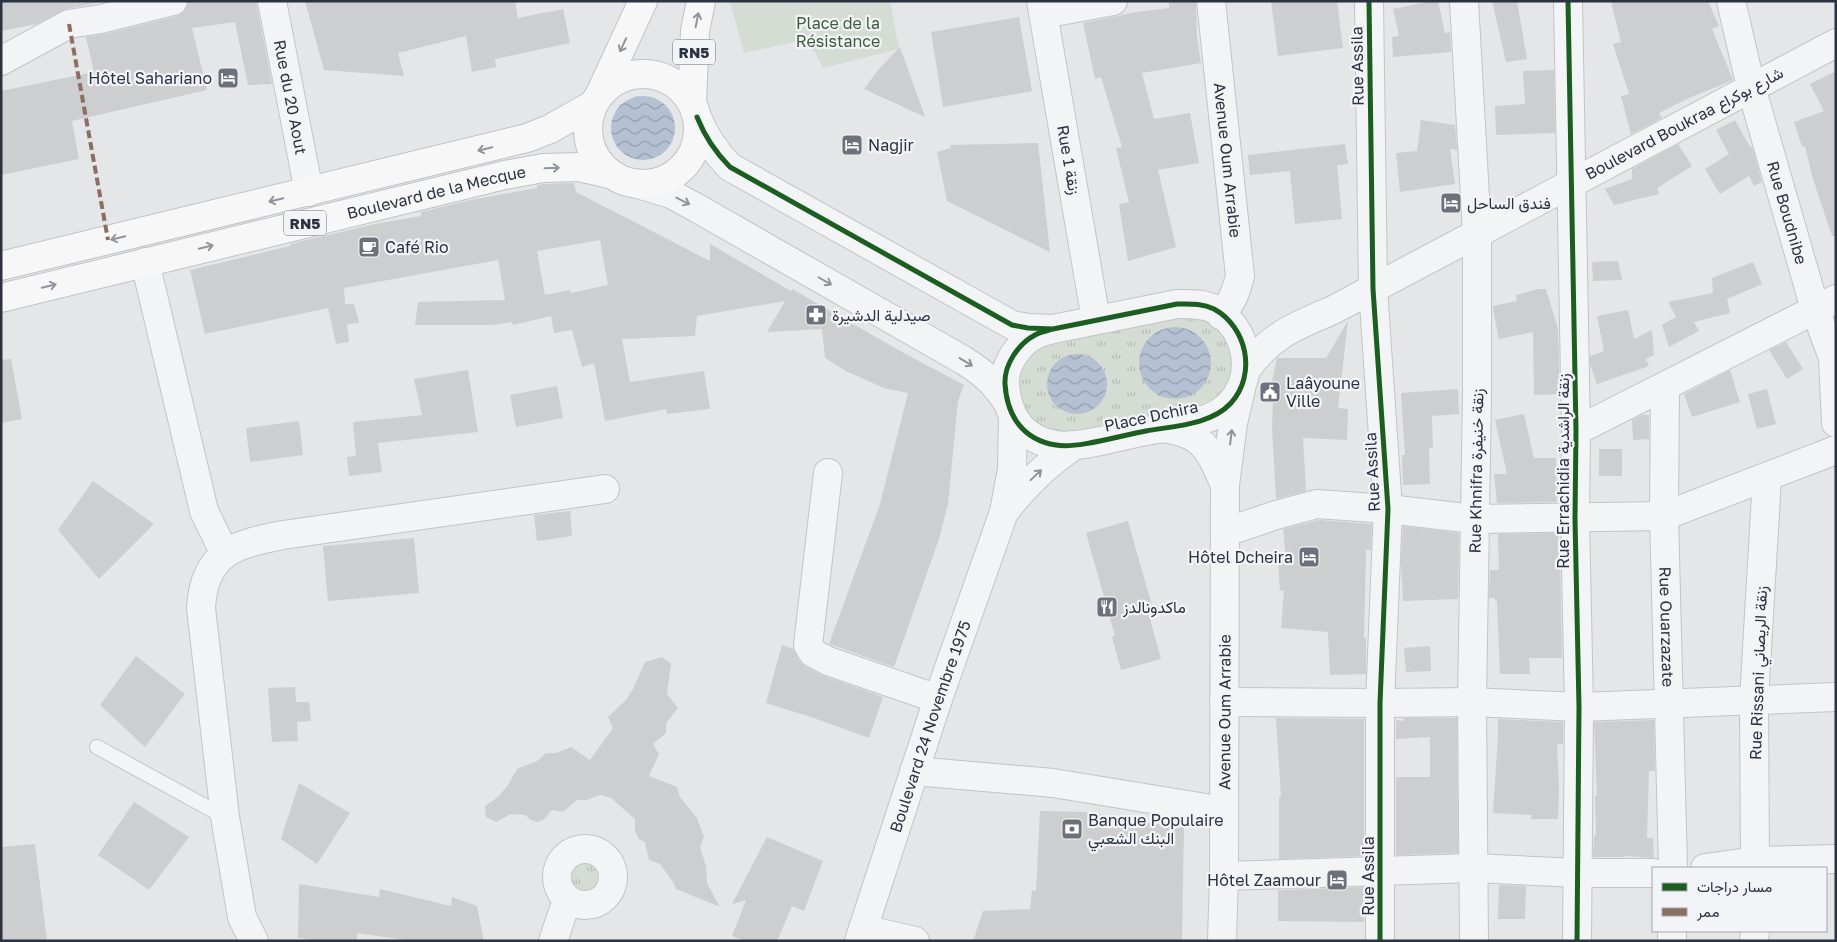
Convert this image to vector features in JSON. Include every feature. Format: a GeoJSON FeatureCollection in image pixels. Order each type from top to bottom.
{"type":"FeatureCollection","features":[{"type":"Feature","properties":{"kind":"main road","name":"RN5"},"geometry":{"type":"LineString","coordinates":[[643,1],[588,119],[588,134],[592,150],[599,163],[610,174],[623,181],[638,184],[652,184],[667,180],[684,166],[696,147],[698,132],[695,110],[695,31],[701,1]]}},
{"type":"Feature","properties":{"kind":"main road","name":"RN5"},"geometry":{"type":"LineString","coordinates":[[1,266],[527,138],[550,129],[597,99],[614,82],[630,75],[648,74],[666,79],[681,89],[695,110]]}},
{"type":"Feature","properties":{"kind":"main road","name":"Boulevard de la Mecque"},"geometry":{"type":"LineString","coordinates":[[1,298],[505,175],[543,168],[579,167],[610,174]]}},
{"type":"Feature","properties":{"kind":"street"},"geometry":{"type":"LineString","coordinates":[[1,61],[69,24],[101,19],[173,1]]}},
{"type":"Feature","properties":{"kind":"street","name":"Rue du 20 Aout"},"geometry":{"type":"LineString","coordinates":[[272,1],[309,192]]}},
{"type":"Feature","properties":{"kind":"street"},"geometry":{"type":"LineString","coordinates":[[1042,7],[1113,1]]}},
{"type":"Feature","properties":{"kind":"street","name":"Avenue Oum Arrabie"},"geometry":{"type":"LineString","coordinates":[[1211,1],[1240,276],[1236,293],[1230,304],[1228,321]]}},
{"type":"Feature","properties":{"kind":"street","name":"Rue Assila"},"geometry":{"type":"LineString","coordinates":[[1369,1],[1373,289],[1388,509],[1380,703],[1380,941]]}},
{"type":"Feature","properties":{"kind":"street","name":"Rue Khnifra زنقة خنيفرة"},"geometry":{"type":"LineString","coordinates":[[1464,1],[1477,233],[1478,392],[1474,519],[1472,702],[1474,941]]}},
{"type":"Feature","properties":{"kind":"street","name":"Rue Errachidia زنقة الراشدية"},"geometry":{"type":"LineString","coordinates":[[1568,1],[1579,706],[1577,941]]}},
{"type":"Feature","properties":{"kind":"street","name":"Rue Boudnibe"},"geometry":{"type":"LineString","coordinates":[[1731,1],[1751,87],[1826,304],[1834,358],[1836,424]]}},
{"type":"Feature","properties":{"kind":"street","name":"Rue 1 زنقة"},"geometry":{"type":"LineString","coordinates":[[1042,7],[1096,320]]}},
{"type":"Feature","properties":{"kind":"street","name":"Boulevard Boukraa شارع بوكراع"},"geometry":{"type":"LineString","coordinates":[[1244,379],[1264,347],[1292,327],[1333,310],[1836,43]]}},
{"type":"Feature","properties":{"kind":"street"},"geometry":{"type":"LineString","coordinates":[[695,110],[705,137],[716,153],[730,167],[999,319],[1012,325],[1053,328]]}},
{"type":"Feature","properties":{"kind":"street","name":"Place Dchira"},"geometry":{"type":"LineString","coordinates":[[638,184],[671,194],[695,207],[981,371],[995,384],[1024,431],[1040,440],[1057,446],[1075,445],[1199,421],[1216,414],[1230,403],[1244,379]]}},
{"type":"Feature","properties":{"kind":"street"},"geometry":{"type":"LineString","coordinates":[[145,262],[204,511],[225,554]]}},
{"type":"Feature","properties":{"kind":"street"},"geometry":{"type":"LineString","coordinates":[[1009,408],[1005,381],[1010,362],[1020,346],[1035,335],[1053,328],[1177,304],[1195,304],[1213,309],[1228,321],[1239,334],[1246,352],[1244,379]]}},
{"type":"Feature","properties":{"kind":"street"},"geometry":{"type":"LineString","coordinates":[[1576,432],[1826,304]]}},
{"type":"Feature","properties":{"kind":"street","name":"Boulevard Boukraa شارع بوكراع"},"geometry":{"type":"LineString","coordinates":[[1228,321],[1259,331],[1292,327]]}},
{"type":"Feature","properties":{"kind":"street","name":"Avenue Oum Arrabie"},"geometry":{"type":"LineString","coordinates":[[1222,941],[1224,876],[1225,485],[1233,423],[1244,379]]}},
{"type":"Feature","properties":{"kind":"street","name":"Rue Ouarzazate"},"geometry":{"type":"LineString","coordinates":[[1665,387],[1664,516],[1673,867]]}},
{"type":"Feature","properties":{"kind":"street","name":"Boulevard 24 Novembre 1975"},"geometry":{"type":"LineString","coordinates":[[861,935],[938,699],[1004,512],[1012,470],[1009,408]]}},
{"type":"Feature","properties":{"kind":"street","name":"Avenue Oum Arrabie"},"geometry":{"type":"LineString","coordinates":[[1162,428],[1180,430],[1193,436],[1205,445],[1225,485]]}},
{"type":"Feature","properties":{"kind":"street","name":"Boulevard 24 Novembre 1975"},"geometry":{"type":"LineString","coordinates":[[1004,512],[1026,484],[1075,445]]}},
{"type":"Feature","properties":{"kind":"street"},"geometry":{"type":"LineString","coordinates":[[1226,532],[1276,515],[1317,504],[1388,509],[1474,519],[1575,519],[1664,516],[1836,450]]}},
{"type":"Feature","properties":{"kind":"street"},"geometry":{"type":"LineString","coordinates":[[828,473],[808,646],[813,653],[828,661],[938,699]]}},
{"type":"Feature","properties":{"kind":"street","name":"Rue Rissani زنقة الريصاني"},"geometry":{"type":"LineString","coordinates":[[1756,865],[1754,700],[1767,478]]}},
{"type":"Feature","properties":{"kind":"street"},"geometry":{"type":"LineString","coordinates":[[250,937],[242,916],[225,817],[201,608],[206,577],[215,564],[225,554],[238,546],[283,535],[605,489]]}},
{"type":"Feature","properties":{"kind":"street"},"geometry":{"type":"LineString","coordinates":[[1224,702],[1472,702],[1579,706],[1836,696]]}},
{"type":"Feature","properties":{"kind":"street"},"geometry":{"type":"LineString","coordinates":[[914,771],[1053,783],[1224,811]]}},
{"type":"Feature","properties":{"kind":"street"},"geometry":{"type":"LineString","coordinates":[[1722,867],[1836,860]]}},
{"type":"Feature","properties":{"kind":"street"},"geometry":{"type":"LineString","coordinates":[[1224,876],[1474,868],[1578,873],[1652,873]]}},
{"type":"Feature","properties":{"kind":"street"},"geometry":{"type":"LineString","coordinates":[[553,941],[567,900]]}},
{"type":"Feature","properties":{"kind":"street"},"geometry":{"type":"LineString","coordinates":[[861,935],[915,941]]}},
{"type":"Feature","properties":{"kind":"lane"},"geometry":{"type":"LineString","coordinates":[[97,747],[225,817]]}},
{"type":"Feature","properties":{"kind":"green space","name":"Place de la Résistance"},"geometry":{"type":"Polygon","coordinates":[[[730,1],[890,1],[899,49],[823,68],[815,52],[798,41],[744,53],[730,1]]]}},
{"type":"Feature","properties":{"kind":"green space"},"geometry":{"type":"Polygon","coordinates":[[[1194,316],[1208,321],[1219,328],[1227,339],[1231,354],[1232,364],[1229,380],[1221,393],[1214,398],[1197,405],[1072,432],[1055,432],[1046,429],[1029,416],[1024,406],[1019,386],[1025,366],[1036,352],[1054,344],[1179,317],[1194,316]]]}},
{"type":"Feature","properties":{"kind":"green space"},"geometry":{"type":"Polygon","coordinates":[[[584,864],[594,868],[598,878],[594,888],[584,892],[574,888],[570,878],[574,868],[584,864]]]}},
{"type":"Feature","properties":{"kind":"water"},"geometry":{"type":"Polygon","coordinates":[[[643,96],[661,102],[669,110],[675,128],[669,146],[661,154],[643,160],[625,154],[617,146],[611,128],[617,110],[625,102],[643,96]]]}},
{"type":"Feature","properties":{"kind":"water"},"geometry":{"type":"Polygon","coordinates":[[[1175,327],[1195,333],[1205,343],[1211,363],[1205,383],[1195,393],[1175,399],[1155,393],[1145,383],[1139,363],[1145,343],[1155,333],[1175,327]]]}},
{"type":"Feature","properties":{"kind":"water"},"geometry":{"type":"Polygon","coordinates":[[[1077,354],[1094,359],[1102,367],[1107,384],[1102,401],[1094,409],[1077,414],[1060,409],[1052,401],[1047,384],[1052,367],[1060,359],[1077,354]]]}},
{"type":"Feature","properties":{"kind":"building"},"geometry":{"type":"Polygon","coordinates":[[[1,1],[108,1],[66,9],[37,24],[1,31],[1,1]]]}},
{"type":"Feature","properties":{"kind":"building"},"geometry":{"type":"Polygon","coordinates":[[[188,1],[256,1],[272,84],[248,85],[235,22],[192,28],[207,90],[72,121],[79,159],[1,175],[1,91],[94,72],[86,37],[177,16],[184,12],[188,1]]]}},
{"type":"Feature","properties":{"kind":"building"},"geometry":{"type":"Polygon","coordinates":[[[305,1],[515,1],[518,18],[563,9],[570,43],[495,59],[496,67],[472,72],[466,36],[398,53],[404,76],[324,70],[305,1]]]}},
{"type":"Feature","properties":{"kind":"building"},"geometry":{"type":"Polygon","coordinates":[[[1169,1],[1196,1],[1197,37],[1201,63],[1142,73],[1154,119],[1190,113],[1199,163],[1158,170],[1176,247],[1128,261],[1119,204],[1129,202],[1116,148],[1122,147],[1101,77],[1095,79],[1083,23],[1137,12],[1169,8],[1169,1]]]}},
{"type":"Feature","properties":{"kind":"building"},"geometry":{"type":"Polygon","coordinates":[[[1271,1],[1337,1],[1343,48],[1278,56],[1271,1]]]}},
{"type":"Feature","properties":{"kind":"building"},"geometry":{"type":"Polygon","coordinates":[[[1438,1],[1445,33],[1450,32],[1451,52],[1393,57],[1392,37],[1399,36],[1393,9],[1438,1]]]}},
{"type":"Feature","properties":{"kind":"building"},"geometry":{"type":"Polygon","coordinates":[[[1492,1],[1517,1],[1527,59],[1506,62],[1492,1]]]}},
{"type":"Feature","properties":{"kind":"building"},"geometry":{"type":"Polygon","coordinates":[[[1611,1],[1708,1],[1719,26],[1712,29],[1733,80],[1659,113],[1662,118],[1631,134],[1621,96],[1629,94],[1613,44],[1621,42],[1611,1]]]}},
{"type":"Feature","properties":{"kind":"building"},"geometry":{"type":"Polygon","coordinates":[[[1019,17],[1032,91],[943,107],[931,32],[1019,17]]]}},
{"type":"Feature","properties":{"kind":"building"},"geometry":{"type":"Polygon","coordinates":[[[900,47],[925,117],[864,89],[878,70],[900,47]]]}},
{"type":"Feature","properties":{"kind":"building"},"geometry":{"type":"Polygon","coordinates":[[[1554,70],[1555,133],[1496,135],[1495,106],[1525,104],[1523,71],[1554,70]]]}},
{"type":"Feature","properties":{"kind":"building"},"geometry":{"type":"Polygon","coordinates":[[[1836,71],[1836,236],[1832,236],[1812,176],[1805,146],[1802,147],[1794,122],[1824,111],[1810,84],[1836,71]]]}},
{"type":"Feature","properties":{"kind":"building"},"geometry":{"type":"Polygon","coordinates":[[[1421,120],[1455,125],[1457,150],[1450,149],[1455,184],[1400,192],[1396,153],[1417,151],[1421,120]]]}},
{"type":"Feature","properties":{"kind":"building"},"geometry":{"type":"Polygon","coordinates":[[[1735,120],[1750,147],[1752,146],[1762,182],[1754,186],[1749,176],[1720,194],[1705,169],[1729,154],[1716,130],[1735,120]]]}},
{"type":"Feature","properties":{"kind":"building"},"geometry":{"type":"Polygon","coordinates":[[[1038,143],[1050,252],[947,201],[937,152],[951,148],[950,145],[1038,143]]]}},
{"type":"Feature","properties":{"kind":"building"},"geometry":{"type":"Polygon","coordinates":[[[1345,144],[1348,164],[1337,165],[1342,219],[1295,224],[1290,171],[1250,175],[1248,155],[1345,144]]]}},
{"type":"Feature","properties":{"kind":"building"},"geometry":{"type":"Polygon","coordinates":[[[1678,144],[1692,166],[1657,188],[1659,194],[1614,205],[1605,189],[1632,179],[1632,169],[1678,144]]]}},
{"type":"Feature","properties":{"kind":"building"},"geometry":{"type":"Polygon","coordinates":[[[574,183],[576,192],[710,261],[710,244],[791,291],[792,289],[964,385],[958,401],[948,504],[939,539],[894,667],[829,644],[880,504],[908,393],[884,388],[846,371],[825,358],[822,329],[767,332],[785,301],[697,316],[695,336],[622,339],[630,382],[704,371],[710,409],[667,414],[666,409],[605,421],[594,363],[582,367],[572,330],[554,333],[551,316],[513,325],[512,322],[492,325],[415,325],[418,302],[505,300],[498,260],[344,288],[345,304],[354,304],[359,323],[347,324],[349,342],[336,344],[328,308],[205,334],[190,270],[375,224],[421,216],[421,212],[470,200],[537,188],[537,185],[574,183]],[[600,240],[537,251],[545,295],[570,290],[571,293],[608,285],[600,240]]]}},
{"type":"Feature","properties":{"kind":"building"},"geometry":{"type":"Polygon","coordinates":[[[1618,261],[1622,280],[1593,281],[1592,262],[1618,261]]]}},
{"type":"Feature","properties":{"kind":"building"},"geometry":{"type":"Polygon","coordinates":[[[1753,262],[1762,284],[1727,299],[1730,313],[1694,322],[1699,331],[1669,347],[1662,325],[1676,317],[1668,302],[1713,293],[1712,278],[1753,262]]]}},
{"type":"Feature","properties":{"kind":"building"},"geometry":{"type":"Polygon","coordinates":[[[1538,289],[1546,289],[1558,329],[1560,394],[1534,395],[1533,332],[1499,339],[1493,306],[1517,301],[1516,295],[1538,289]]]}},
{"type":"Feature","properties":{"kind":"building"},"geometry":{"type":"Polygon","coordinates":[[[1628,310],[1634,339],[1652,330],[1654,355],[1646,359],[1649,366],[1597,384],[1590,364],[1590,356],[1604,351],[1597,316],[1628,310]]]}},
{"type":"Feature","properties":{"kind":"building"},"geometry":{"type":"Polygon","coordinates":[[[1348,321],[1338,408],[1348,409],[1347,440],[1303,438],[1306,491],[1276,499],[1272,428],[1273,400],[1268,400],[1277,358],[1326,358],[1348,321]]]}},
{"type":"Feature","properties":{"kind":"building"},"geometry":{"type":"Polygon","coordinates":[[[1786,342],[1803,369],[1787,379],[1769,350],[1786,342]]]}},
{"type":"Feature","properties":{"kind":"building"},"geometry":{"type":"Polygon","coordinates":[[[11,359],[22,419],[1,423],[1,360],[11,359]]]}},
{"type":"Feature","properties":{"kind":"building"},"geometry":{"type":"Polygon","coordinates":[[[468,370],[478,432],[378,443],[382,472],[349,476],[347,457],[356,456],[353,422],[422,415],[414,379],[468,370]]]}},
{"type":"Feature","properties":{"kind":"building"},"geometry":{"type":"Polygon","coordinates":[[[1730,370],[1740,402],[1692,417],[1684,394],[1730,370]]]}},
{"type":"Feature","properties":{"kind":"building"},"geometry":{"type":"Polygon","coordinates":[[[557,386],[563,418],[516,427],[510,395],[557,386]]]}},
{"type":"Feature","properties":{"kind":"building"},"geometry":{"type":"Polygon","coordinates":[[[1458,389],[1459,414],[1432,416],[1433,448],[1429,448],[1430,484],[1403,485],[1402,455],[1405,455],[1401,393],[1458,389]]]}},
{"type":"Feature","properties":{"kind":"building"},"geometry":{"type":"Polygon","coordinates":[[[1767,389],[1776,424],[1757,429],[1748,394],[1767,389]]]}},
{"type":"Feature","properties":{"kind":"building"},"geometry":{"type":"Polygon","coordinates":[[[1524,414],[1534,458],[1556,458],[1557,502],[1497,503],[1494,474],[1507,474],[1495,420],[1524,414]]]}},
{"type":"Feature","properties":{"kind":"building"},"geometry":{"type":"Polygon","coordinates":[[[1642,415],[1649,415],[1649,439],[1633,440],[1632,420],[1642,415]]]}},
{"type":"Feature","properties":{"kind":"building"},"geometry":{"type":"Polygon","coordinates":[[[299,421],[303,455],[250,462],[246,428],[299,421]]]}},
{"type":"Feature","properties":{"kind":"building"},"geometry":{"type":"Polygon","coordinates":[[[1599,449],[1622,449],[1622,476],[1599,476],[1599,449]]]}},
{"type":"Feature","properties":{"kind":"building"},"geometry":{"type":"Polygon","coordinates":[[[93,481],[154,524],[99,579],[58,530],[93,481]]]}},
{"type":"Feature","properties":{"kind":"building"},"geometry":{"type":"Polygon","coordinates":[[[570,511],[572,536],[537,541],[534,515],[570,511]]]}},
{"type":"Feature","properties":{"kind":"building"},"geometry":{"type":"Polygon","coordinates":[[[1319,520],[1372,524],[1371,550],[1366,550],[1364,638],[1366,638],[1366,674],[1330,675],[1328,632],[1281,628],[1284,590],[1280,591],[1278,560],[1286,559],[1283,529],[1319,520]]]}},
{"type":"Feature","properties":{"kind":"building"},"geometry":{"type":"Polygon","coordinates":[[[1128,521],[1154,613],[1149,615],[1161,659],[1121,670],[1112,637],[1115,636],[1086,533],[1128,521]]]}},
{"type":"Feature","properties":{"kind":"building"},"geometry":{"type":"Polygon","coordinates":[[[1403,526],[1459,533],[1458,599],[1403,601],[1401,561],[1403,526]]]}},
{"type":"Feature","properties":{"kind":"building"},"geometry":{"type":"Polygon","coordinates":[[[1558,533],[1562,658],[1529,658],[1530,674],[1500,674],[1497,601],[1495,601],[1495,598],[1489,598],[1490,570],[1499,570],[1498,534],[1558,533]]]}},
{"type":"Feature","properties":{"kind":"building"},"geometry":{"type":"Polygon","coordinates":[[[414,538],[419,593],[328,601],[323,546],[414,538]]]}},
{"type":"Feature","properties":{"kind":"building"},"geometry":{"type":"Polygon","coordinates":[[[782,645],[794,649],[800,662],[821,675],[883,697],[869,738],[766,703],[782,645]]]}},
{"type":"Feature","properties":{"kind":"building"},"geometry":{"type":"Polygon","coordinates":[[[1430,646],[1431,671],[1406,672],[1404,648],[1430,646]]]}},
{"type":"Feature","properties":{"kind":"building"},"geometry":{"type":"Polygon","coordinates":[[[136,656],[185,694],[145,747],[100,705],[136,656]]]}},
{"type":"Feature","properties":{"kind":"building"},"geometry":{"type":"Polygon","coordinates":[[[662,657],[671,664],[667,694],[678,708],[666,723],[666,733],[653,744],[659,754],[649,776],[677,787],[680,797],[697,818],[704,837],[700,847],[706,866],[707,883],[720,907],[676,889],[660,864],[649,860],[645,842],[639,839],[635,831],[635,819],[611,798],[600,795],[587,800],[577,800],[563,812],[552,810],[544,819],[538,822],[531,820],[525,815],[511,814],[496,822],[486,817],[485,806],[498,797],[508,785],[517,769],[537,761],[546,753],[556,753],[571,747],[590,760],[613,728],[608,717],[626,700],[645,662],[662,657]]]}},
{"type":"Feature","properties":{"kind":"building"},"geometry":{"type":"Polygon","coordinates":[[[295,687],[296,702],[309,702],[311,721],[297,722],[298,741],[272,742],[268,688],[295,687]]]}},
{"type":"Feature","properties":{"kind":"building"},"geometry":{"type":"Polygon","coordinates":[[[1276,718],[1364,719],[1364,856],[1279,859],[1279,797],[1281,797],[1276,718]]]}},
{"type":"Feature","properties":{"kind":"building"},"geometry":{"type":"Polygon","coordinates":[[[1403,718],[1457,718],[1458,853],[1396,855],[1396,777],[1430,777],[1430,737],[1396,739],[1396,720],[1404,721],[1403,718]]]}},
{"type":"Feature","properties":{"kind":"building"},"geometry":{"type":"Polygon","coordinates":[[[1498,719],[1563,722],[1563,744],[1557,744],[1558,819],[1531,819],[1532,815],[1493,813],[1498,719]]]}},
{"type":"Feature","properties":{"kind":"building"},"geometry":{"type":"Polygon","coordinates":[[[1654,720],[1655,771],[1649,771],[1647,838],[1653,838],[1654,858],[1625,856],[1593,857],[1594,835],[1596,835],[1595,796],[1597,796],[1594,722],[1654,720]]]}},
{"type":"Feature","properties":{"kind":"building"},"geometry":{"type":"Polygon","coordinates":[[[299,783],[350,813],[317,864],[281,839],[299,783]]]}},
{"type":"Feature","properties":{"kind":"building"},"geometry":{"type":"Polygon","coordinates":[[[134,802],[189,837],[149,890],[98,855],[134,802]]]}},
{"type":"Feature","properties":{"kind":"building"},"geometry":{"type":"Polygon","coordinates":[[[1040,811],[1090,812],[1131,821],[1184,827],[1182,941],[973,941],[983,911],[1030,909],[1032,890],[1036,891],[1040,811]]]}},
{"type":"Feature","properties":{"kind":"building"},"geometry":{"type":"Polygon","coordinates":[[[767,837],[823,861],[804,911],[792,906],[777,941],[745,941],[732,936],[746,900],[732,904],[767,837]]]}},
{"type":"Feature","properties":{"kind":"building"},"geometry":{"type":"Polygon","coordinates":[[[35,844],[47,941],[1,941],[1,847],[35,844]]]}},
{"type":"Feature","properties":{"kind":"building"},"geometry":{"type":"Polygon","coordinates":[[[299,884],[379,897],[380,889],[451,906],[452,897],[477,906],[484,941],[413,941],[357,933],[357,941],[320,941],[298,938],[299,884]]]}},
{"type":"Feature","properties":{"kind":"building"},"geometry":{"type":"Polygon","coordinates":[[[1499,885],[1526,886],[1525,919],[1498,919],[1499,885]]]}},
{"type":"Feature","properties":{"kind":"building"},"geometry":{"type":"Polygon","coordinates":[[[1364,887],[1364,922],[1278,921],[1278,890],[1364,887]]]}},
{"type":"Feature","properties":{"kind":"marked path"},"geometry":{"type":"LineString","coordinates":[[69,24],[108,240]]}},
{"type":"Feature","properties":{"kind":"cycle path"},"geometry":{"type":"LineString","coordinates":[[1369,1],[1373,289],[1388,509],[1380,703],[1380,941]]}},
{"type":"Feature","properties":{"kind":"cycle path"},"geometry":{"type":"LineString","coordinates":[[1568,1],[1579,707],[1577,941]]}},
{"type":"Feature","properties":{"kind":"cycle path"},"geometry":{"type":"LineString","coordinates":[[697,117],[711,144],[730,167],[1012,325],[1053,329],[1177,304],[1205,306],[1214,309],[1225,317],[1241,339],[1246,365],[1244,379],[1231,403],[1213,416],[1202,420],[1076,445],[1065,446],[1044,442],[1026,432],[1013,416],[1006,396],[1005,377],[1013,356],[1018,349],[1037,334],[1053,329]]}},
{"type":"Feature","properties":{"kind":"place","name":"Hôtel Sahariano"},"geometry":{"type":"Point","coordinates":[228,78]}},
{"type":"Feature","properties":{"kind":"place","name":"Nagjir"},"geometry":{"type":"Point","coordinates":[852,145]}},
{"type":"Feature","properties":{"kind":"place","name":"فندق الساحل"},"geometry":{"type":"Point","coordinates":[1451,203]}},
{"type":"Feature","properties":{"kind":"place","name":"Café Rio"},"geometry":{"type":"Point","coordinates":[369,247]}},
{"type":"Feature","properties":{"kind":"place","name":"صيدلية الدشيرة"},"geometry":{"type":"Point","coordinates":[816,315]}},
{"type":"Feature","properties":{"kind":"place","name":"Laâyoune Ville"},"geometry":{"type":"Point","coordinates":[1270,392]}},
{"type":"Feature","properties":{"kind":"place","name":"Hôtel Dcheira"},"geometry":{"type":"Point","coordinates":[1309,557]}},
{"type":"Feature","properties":{"kind":"place","name":"ماكدونالدز"},"geometry":{"type":"Point","coordinates":[1107,607]}},
{"type":"Feature","properties":{"kind":"place","name":"Banque Populaire البنك الشعبي"},"geometry":{"type":"Point","coordinates":[1072,829]}},
{"type":"Feature","properties":{"kind":"place","name":"Hôtel Zaamour"},"geometry":{"type":"Point","coordinates":[1337,880]}}]}
